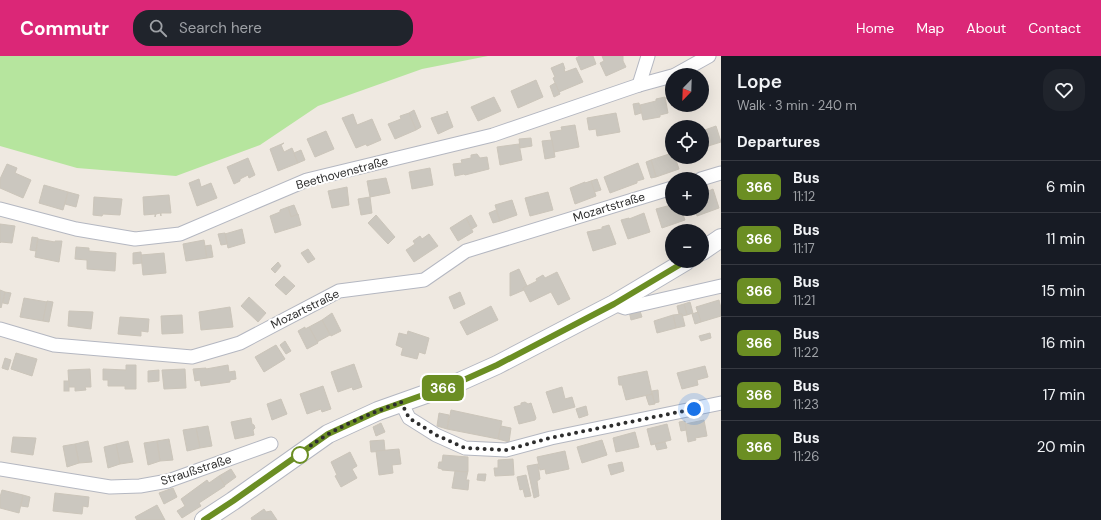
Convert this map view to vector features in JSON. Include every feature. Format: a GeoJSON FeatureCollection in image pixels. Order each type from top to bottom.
{"type":"FeatureCollection","features":[{"type":"Feature","properties":{"kind":"street"},"geometry":{"type":"LineString","coordinates":[[639,85],[648,56]]}},
{"type":"Feature","properties":{"kind":"street"},"geometry":{"type":"LineString","coordinates":[[688,68],[709,56]]}},
{"type":"Feature","properties":{"kind":"street","name":"Beethovenstraße"},"geometry":{"type":"LineString","coordinates":[[0,209],[76,229],[135,239],[180,234],[307,180],[493,135],[639,85],[665,78]]}},
{"type":"Feature","properties":{"kind":"street"},"geometry":{"type":"LineString","coordinates":[[709,177],[721,173]]}},
{"type":"Feature","properties":{"kind":"street","name":"Mozartstraße"},"geometry":{"type":"LineString","coordinates":[[0,329],[54,345],[192,356],[240,343],[339,291],[424,280],[466,251],[665,190]]}},
{"type":"Feature","properties":{"kind":"street"},"geometry":{"type":"LineString","coordinates":[[709,246],[721,238]]}},
{"type":"Feature","properties":{"kind":"street"},"geometry":{"type":"LineString","coordinates":[[204,520],[328,434],[378,411],[457,383],[497,365],[614,304],[674,268]]}},
{"type":"Feature","properties":{"kind":"street"},"geometry":{"type":"LineString","coordinates":[[614,304],[626,308],[721,286]]}},
{"type":"Feature","properties":{"kind":"street"},"geometry":{"type":"LineString","coordinates":[[401,402],[409,418],[436,435],[465,448],[506,450],[550,438],[721,403]]}},
{"type":"Feature","properties":{"kind":"street","name":"Straußstraße"},"geometry":{"type":"LineString","coordinates":[[0,469],[110,487],[140,486],[168,481],[271,444]]}},
{"type":"Feature","properties":{"kind":"green space"},"geometry":{"type":"Polygon","coordinates":[[[0,56],[488,56],[422,69],[318,106],[260,145],[176,176],[77,168],[0,146],[0,56]]]}},
{"type":"Feature","properties":{"kind":"building"},"geometry":{"type":"Polygon","coordinates":[[[580,56],[593,56],[596,64],[581,70],[576,58],[580,56]]]}},
{"type":"Feature","properties":{"kind":"building"},"geometry":{"type":"Polygon","coordinates":[[[602,56],[623,56],[623,61],[626,67],[606,76],[600,63],[604,61],[602,56]]]}},
{"type":"Feature","properties":{"kind":"building"},"geometry":{"type":"Polygon","coordinates":[[[563,63],[565,72],[576,68],[583,82],[559,92],[553,78],[555,77],[551,68],[563,63]]]}},
{"type":"Feature","properties":{"kind":"building"},"geometry":{"type":"Polygon","coordinates":[[[536,80],[543,97],[518,108],[511,91],[536,80]]]}},
{"type":"Feature","properties":{"kind":"building"},"geometry":{"type":"Polygon","coordinates":[[[555,83],[560,94],[554,97],[550,86],[555,83]]]}},
{"type":"Feature","properties":{"kind":"building"},"geometry":{"type":"Polygon","coordinates":[[[494,97],[501,111],[478,121],[471,107],[494,97]]]}},
{"type":"Feature","properties":{"kind":"building"},"geometry":{"type":"Polygon","coordinates":[[[665,97],[665,112],[668,113],[660,115],[660,117],[643,120],[640,105],[656,101],[656,99],[665,97]]]}},
{"type":"Feature","properties":{"kind":"building"},"geometry":{"type":"Polygon","coordinates":[[[639,103],[641,113],[635,115],[633,104],[639,103]]]}},
{"type":"Feature","properties":{"kind":"building"},"geometry":{"type":"Polygon","coordinates":[[[414,110],[421,127],[416,130],[409,113],[414,110]]]}},
{"type":"Feature","properties":{"kind":"building"},"geometry":{"type":"Polygon","coordinates":[[[447,111],[453,127],[438,134],[431,118],[447,113],[447,111]]]}},
{"type":"Feature","properties":{"kind":"building"},"geometry":{"type":"Polygon","coordinates":[[[409,113],[416,130],[395,139],[388,124],[401,119],[400,116],[409,113]]]}},
{"type":"Feature","properties":{"kind":"building"},"geometry":{"type":"Polygon","coordinates":[[[616,113],[620,132],[597,136],[596,129],[589,130],[587,118],[616,113]]]}},
{"type":"Feature","properties":{"kind":"building"},"geometry":{"type":"Polygon","coordinates":[[[353,114],[357,125],[372,119],[381,140],[367,146],[366,144],[356,148],[342,118],[353,114]]]}},
{"type":"Feature","properties":{"kind":"building"},"geometry":{"type":"Polygon","coordinates":[[[575,125],[579,147],[554,152],[550,132],[562,130],[561,127],[575,125]]]}},
{"type":"Feature","properties":{"kind":"building"},"geometry":{"type":"Polygon","coordinates":[[[716,126],[721,142],[709,146],[709,128],[716,126]]]}},
{"type":"Feature","properties":{"kind":"building"},"geometry":{"type":"Polygon","coordinates":[[[326,131],[334,149],[315,157],[307,139],[326,131]]]}},
{"type":"Feature","properties":{"kind":"building"},"geometry":{"type":"Polygon","coordinates":[[[531,138],[532,146],[520,148],[519,139],[531,138]]]}},
{"type":"Feature","properties":{"kind":"building"},"geometry":{"type":"Polygon","coordinates":[[[552,140],[555,157],[545,159],[542,141],[552,140]]]}},
{"type":"Feature","properties":{"kind":"building"},"geometry":{"type":"Polygon","coordinates":[[[284,143],[281,145],[284,152],[292,148],[298,163],[278,171],[270,149],[284,143]]]}},
{"type":"Feature","properties":{"kind":"building"},"geometry":{"type":"Polygon","coordinates":[[[519,144],[522,160],[500,165],[497,147],[519,144]]]}},
{"type":"Feature","properties":{"kind":"building"},"geometry":{"type":"Polygon","coordinates":[[[301,150],[305,160],[298,163],[294,153],[301,150]]]}},
{"type":"Feature","properties":{"kind":"building"},"geometry":{"type":"Polygon","coordinates":[[[477,154],[480,158],[487,157],[489,169],[455,176],[453,164],[462,163],[461,160],[471,158],[471,155],[477,154]]]}},
{"type":"Feature","properties":{"kind":"building"},"geometry":{"type":"Polygon","coordinates":[[[665,155],[665,164],[677,164],[679,169],[665,172],[665,174],[656,177],[651,160],[665,155]]]}},
{"type":"Feature","properties":{"kind":"building"},"geometry":{"type":"Polygon","coordinates":[[[248,158],[255,175],[249,178],[248,175],[234,184],[227,167],[248,158]]]}},
{"type":"Feature","properties":{"kind":"building"},"geometry":{"type":"Polygon","coordinates":[[[651,160],[656,177],[651,178],[646,162],[651,160]]]}},
{"type":"Feature","properties":{"kind":"building"},"geometry":{"type":"Polygon","coordinates":[[[638,163],[644,179],[610,193],[604,177],[638,163]]]}},
{"type":"Feature","properties":{"kind":"building"},"geometry":{"type":"Polygon","coordinates":[[[7,164],[17,168],[15,173],[31,180],[23,198],[0,188],[0,179],[7,164]]]}},
{"type":"Feature","properties":{"kind":"building"},"geometry":{"type":"Polygon","coordinates":[[[430,168],[433,185],[412,189],[409,172],[430,168]]]}},
{"type":"Feature","properties":{"kind":"building"},"geometry":{"type":"Polygon","coordinates":[[[386,178],[390,193],[370,197],[367,181],[386,178]]]}},
{"type":"Feature","properties":{"kind":"building"},"geometry":{"type":"Polygon","coordinates":[[[199,179],[201,187],[211,183],[217,198],[197,206],[189,183],[199,179]]]}},
{"type":"Feature","properties":{"kind":"building"},"geometry":{"type":"Polygon","coordinates":[[[597,179],[601,190],[594,192],[591,181],[597,179]]]}},
{"type":"Feature","properties":{"kind":"building"},"geometry":{"type":"Polygon","coordinates":[[[591,181],[596,196],[575,204],[570,188],[591,181]]]}},
{"type":"Feature","properties":{"kind":"building"},"geometry":{"type":"Polygon","coordinates":[[[44,185],[68,192],[63,210],[39,203],[44,185]]]}},
{"type":"Feature","properties":{"kind":"building"},"geometry":{"type":"Polygon","coordinates":[[[347,187],[349,205],[332,208],[328,191],[347,187]]]}},
{"type":"Feature","properties":{"kind":"building"},"geometry":{"type":"Polygon","coordinates":[[[713,189],[719,208],[709,212],[709,191],[713,189]]]}},
{"type":"Feature","properties":{"kind":"building"},"geometry":{"type":"Polygon","coordinates":[[[68,192],[79,195],[76,207],[65,204],[68,192]]]}},
{"type":"Feature","properties":{"kind":"building"},"geometry":{"type":"Polygon","coordinates":[[[548,192],[553,210],[530,216],[525,198],[548,192]]]}},
{"type":"Feature","properties":{"kind":"building"},"geometry":{"type":"Polygon","coordinates":[[[169,195],[171,213],[161,213],[161,216],[160,213],[156,214],[155,217],[155,214],[144,215],[143,197],[169,195]]]}},
{"type":"Feature","properties":{"kind":"building"},"geometry":{"type":"Polygon","coordinates":[[[94,197],[122,199],[120,215],[93,215],[94,197]]]}},
{"type":"Feature","properties":{"kind":"building"},"geometry":{"type":"Polygon","coordinates":[[[370,197],[372,213],[361,215],[358,199],[370,197]]]}},
{"type":"Feature","properties":{"kind":"building"},"geometry":{"type":"Polygon","coordinates":[[[512,200],[517,215],[500,221],[495,205],[512,200]]]}},
{"type":"Feature","properties":{"kind":"building"},"geometry":{"type":"Polygon","coordinates":[[[294,205],[298,215],[291,217],[288,207],[294,205]]]}},
{"type":"Feature","properties":{"kind":"building"},"geometry":{"type":"Polygon","coordinates":[[[288,207],[291,217],[298,214],[301,225],[275,233],[270,216],[288,207]]]}},
{"type":"Feature","properties":{"kind":"building"},"geometry":{"type":"Polygon","coordinates":[[[665,207],[665,216],[684,216],[685,220],[674,224],[665,224],[665,227],[662,228],[656,209],[665,207]]]}},
{"type":"Feature","properties":{"kind":"building"},"geometry":{"type":"Polygon","coordinates":[[[496,210],[500,221],[493,223],[489,213],[496,210]]]}},
{"type":"Feature","properties":{"kind":"building"},"geometry":{"type":"Polygon","coordinates":[[[644,213],[650,232],[628,239],[621,220],[629,219],[644,213]]]}},
{"type":"Feature","properties":{"kind":"building"},"geometry":{"type":"Polygon","coordinates":[[[376,215],[395,237],[388,244],[368,223],[376,215]]]}},
{"type":"Feature","properties":{"kind":"building"},"geometry":{"type":"Polygon","coordinates":[[[471,215],[477,226],[472,229],[466,218],[471,215]]]}},
{"type":"Feature","properties":{"kind":"building"},"geometry":{"type":"Polygon","coordinates":[[[466,218],[473,232],[458,241],[450,228],[466,218]]]}},
{"type":"Feature","properties":{"kind":"building"},"geometry":{"type":"Polygon","coordinates":[[[0,224],[15,226],[12,243],[0,243],[0,224]]]}},
{"type":"Feature","properties":{"kind":"building"},"geometry":{"type":"Polygon","coordinates":[[[609,225],[616,244],[593,251],[587,232],[602,229],[602,227],[609,225]]]}},
{"type":"Feature","properties":{"kind":"building"},"geometry":{"type":"Polygon","coordinates":[[[242,229],[245,243],[228,248],[225,234],[242,229]]]}},
{"type":"Feature","properties":{"kind":"building"},"geometry":{"type":"Polygon","coordinates":[[[225,233],[227,244],[221,245],[218,234],[225,233]]]}},
{"type":"Feature","properties":{"kind":"building"},"geometry":{"type":"Polygon","coordinates":[[[429,234],[438,246],[414,262],[406,250],[415,244],[413,241],[420,236],[422,239],[429,234]]]}},
{"type":"Feature","properties":{"kind":"building"},"geometry":{"type":"Polygon","coordinates":[[[32,237],[38,238],[36,251],[30,250],[32,237]]]}},
{"type":"Feature","properties":{"kind":"building"},"geometry":{"type":"Polygon","coordinates":[[[38,239],[55,242],[62,241],[59,262],[35,257],[38,239]]]}},
{"type":"Feature","properties":{"kind":"building"},"geometry":{"type":"Polygon","coordinates":[[[204,240],[207,258],[186,261],[183,244],[204,240]]]}},
{"type":"Feature","properties":{"kind":"building"},"geometry":{"type":"Polygon","coordinates":[[[211,245],[213,257],[207,258],[205,246],[211,245]]]}},
{"type":"Feature","properties":{"kind":"building"},"geometry":{"type":"Polygon","coordinates":[[[76,247],[89,248],[89,251],[116,253],[115,271],[87,269],[87,260],[75,259],[76,247]]]}},
{"type":"Feature","properties":{"kind":"building"},"geometry":{"type":"Polygon","coordinates":[[[308,249],[315,259],[308,263],[301,253],[308,249]]]}},
{"type":"Feature","properties":{"kind":"building"},"geometry":{"type":"Polygon","coordinates":[[[141,252],[142,263],[133,264],[133,253],[141,252]]]}},
{"type":"Feature","properties":{"kind":"building"},"geometry":{"type":"Polygon","coordinates":[[[164,253],[166,273],[143,275],[141,255],[164,253]]]}},
{"type":"Feature","properties":{"kind":"building"},"geometry":{"type":"Polygon","coordinates":[[[278,262],[281,266],[275,273],[271,269],[278,262]]]}},
{"type":"Feature","properties":{"kind":"building"},"geometry":{"type":"Polygon","coordinates":[[[519,269],[527,286],[523,288],[524,290],[510,296],[510,273],[519,269]]]}},
{"type":"Feature","properties":{"kind":"building"},"geometry":{"type":"Polygon","coordinates":[[[557,272],[570,299],[558,305],[551,292],[530,302],[523,288],[537,281],[536,279],[543,275],[545,278],[557,272]]]}},
{"type":"Feature","properties":{"kind":"building"},"geometry":{"type":"Polygon","coordinates":[[[284,276],[295,286],[286,295],[275,285],[284,276]]]}},
{"type":"Feature","properties":{"kind":"building"},"geometry":{"type":"Polygon","coordinates":[[[0,290],[5,292],[1,308],[0,307],[0,290]]]}},
{"type":"Feature","properties":{"kind":"building"},"geometry":{"type":"Polygon","coordinates":[[[5,292],[11,293],[8,304],[3,303],[5,292]]]}},
{"type":"Feature","properties":{"kind":"building"},"geometry":{"type":"Polygon","coordinates":[[[460,292],[465,304],[454,309],[449,297],[460,292]]]}},
{"type":"Feature","properties":{"kind":"building"},"geometry":{"type":"Polygon","coordinates":[[[249,297],[266,313],[258,322],[241,306],[249,297]]]}},
{"type":"Feature","properties":{"kind":"building"},"geometry":{"type":"Polygon","coordinates":[[[24,298],[47,302],[43,321],[20,317],[24,298]]]}},
{"type":"Feature","properties":{"kind":"building"},"geometry":{"type":"Polygon","coordinates":[[[719,300],[721,316],[701,322],[696,307],[719,300]]]}},
{"type":"Feature","properties":{"kind":"building"},"geometry":{"type":"Polygon","coordinates":[[[47,301],[53,302],[49,322],[43,321],[47,301]]]}},
{"type":"Feature","properties":{"kind":"building"},"geometry":{"type":"Polygon","coordinates":[[[690,302],[693,313],[687,315],[684,304],[690,302]]]}},
{"type":"Feature","properties":{"kind":"building"},"geometry":{"type":"Polygon","coordinates":[[[684,304],[687,315],[682,316],[682,314],[679,314],[677,306],[684,304]]]}},
{"type":"Feature","properties":{"kind":"building"},"geometry":{"type":"Polygon","coordinates":[[[491,306],[498,320],[467,335],[460,322],[491,306]]]}},
{"type":"Feature","properties":{"kind":"building"},"geometry":{"type":"Polygon","coordinates":[[[230,307],[233,327],[201,330],[199,312],[230,307]]]}},
{"type":"Feature","properties":{"kind":"building"},"geometry":{"type":"Polygon","coordinates":[[[639,308],[642,317],[631,320],[629,311],[639,308]]]}},
{"type":"Feature","properties":{"kind":"building"},"geometry":{"type":"Polygon","coordinates":[[[69,311],[93,312],[91,329],[68,326],[69,311]]]}},
{"type":"Feature","properties":{"kind":"building"},"geometry":{"type":"Polygon","coordinates":[[[698,312],[701,322],[695,324],[692,314],[698,312]]]}},
{"type":"Feature","properties":{"kind":"building"},"geometry":{"type":"Polygon","coordinates":[[[332,313],[341,331],[331,336],[322,320],[332,313]]]}},
{"type":"Feature","properties":{"kind":"building"},"geometry":{"type":"Polygon","coordinates":[[[682,314],[685,326],[676,328],[673,315],[682,314]]]}},
{"type":"Feature","properties":{"kind":"building"},"geometry":{"type":"Polygon","coordinates":[[[182,315],[183,333],[162,334],[161,316],[182,315]]]}},
{"type":"Feature","properties":{"kind":"building"},"geometry":{"type":"Polygon","coordinates":[[[673,315],[676,328],[657,333],[654,321],[673,315]]]}},
{"type":"Feature","properties":{"kind":"building"},"geometry":{"type":"Polygon","coordinates":[[[120,317],[149,319],[148,332],[141,331],[141,336],[118,334],[120,317]]]}},
{"type":"Feature","properties":{"kind":"building"},"geometry":{"type":"Polygon","coordinates":[[[322,320],[330,335],[317,342],[309,327],[322,320]]]}},
{"type":"Feature","properties":{"kind":"building"},"geometry":{"type":"Polygon","coordinates":[[[305,327],[305,329],[309,327],[318,343],[307,349],[298,331],[305,327]]]}},
{"type":"Feature","properties":{"kind":"building"},"geometry":{"type":"Polygon","coordinates":[[[408,331],[429,338],[425,354],[419,352],[417,359],[401,355],[403,348],[396,345],[399,333],[407,335],[408,331]]]}},
{"type":"Feature","properties":{"kind":"building"},"geometry":{"type":"Polygon","coordinates":[[[710,333],[711,338],[701,341],[699,336],[710,333]]]}},
{"type":"Feature","properties":{"kind":"building"},"geometry":{"type":"Polygon","coordinates":[[[285,341],[291,351],[286,354],[280,345],[285,341]]]}},
{"type":"Feature","properties":{"kind":"building"},"geometry":{"type":"Polygon","coordinates":[[[276,345],[285,359],[264,372],[255,357],[276,345]]]}},
{"type":"Feature","properties":{"kind":"building"},"geometry":{"type":"Polygon","coordinates":[[[16,353],[37,359],[32,376],[11,369],[16,353]]]}},
{"type":"Feature","properties":{"kind":"building"},"geometry":{"type":"Polygon","coordinates":[[[5,358],[11,360],[8,370],[2,368],[5,358]]]}},
{"type":"Feature","properties":{"kind":"building"},"geometry":{"type":"Polygon","coordinates":[[[354,364],[362,387],[353,390],[352,387],[338,392],[331,372],[354,364]]]}},
{"type":"Feature","properties":{"kind":"building"},"geometry":{"type":"Polygon","coordinates":[[[126,365],[136,365],[136,389],[125,389],[125,386],[108,386],[108,380],[103,380],[103,369],[126,370],[126,365]]]}},
{"type":"Feature","properties":{"kind":"building"},"geometry":{"type":"Polygon","coordinates":[[[228,365],[229,372],[235,371],[236,379],[230,380],[230,382],[201,386],[200,380],[195,381],[193,369],[206,369],[228,365]]]}},
{"type":"Feature","properties":{"kind":"building"},"geometry":{"type":"Polygon","coordinates":[[[705,366],[708,377],[697,380],[698,385],[682,389],[677,373],[705,366]]]}},
{"type":"Feature","properties":{"kind":"building"},"geometry":{"type":"Polygon","coordinates":[[[90,369],[91,387],[85,387],[86,390],[75,391],[75,387],[69,387],[68,370],[90,369]]]}},
{"type":"Feature","properties":{"kind":"building"},"geometry":{"type":"Polygon","coordinates":[[[185,369],[186,388],[164,389],[162,370],[185,369]]]}},
{"type":"Feature","properties":{"kind":"building"},"geometry":{"type":"Polygon","coordinates":[[[159,370],[159,381],[148,382],[148,371],[159,370]]]}},
{"type":"Feature","properties":{"kind":"building"},"geometry":{"type":"Polygon","coordinates":[[[647,371],[652,394],[626,400],[622,385],[619,385],[618,377],[647,371]]]}},
{"type":"Feature","properties":{"kind":"building"},"geometry":{"type":"Polygon","coordinates":[[[64,381],[69,381],[69,391],[64,391],[64,381]]]}},
{"type":"Feature","properties":{"kind":"building"},"geometry":{"type":"Polygon","coordinates":[[[323,386],[331,409],[322,412],[321,409],[307,414],[300,394],[323,386]]]}},
{"type":"Feature","properties":{"kind":"building"},"geometry":{"type":"Polygon","coordinates":[[[562,387],[565,399],[572,397],[575,407],[553,413],[546,392],[562,387]]]}},
{"type":"Feature","properties":{"kind":"building"},"geometry":{"type":"Polygon","coordinates":[[[658,390],[659,402],[654,403],[652,391],[658,390]]]}},
{"type":"Feature","properties":{"kind":"building"},"geometry":{"type":"Polygon","coordinates":[[[652,394],[655,404],[649,405],[646,396],[652,394]]]}},
{"type":"Feature","properties":{"kind":"building"},"geometry":{"type":"Polygon","coordinates":[[[281,399],[287,414],[272,420],[267,404],[281,399]]]}},
{"type":"Feature","properties":{"kind":"building"},"geometry":{"type":"Polygon","coordinates":[[[525,402],[528,404],[531,403],[536,418],[535,420],[519,424],[514,407],[525,402]]]}},
{"type":"Feature","properties":{"kind":"building"},"geometry":{"type":"Polygon","coordinates":[[[586,406],[588,415],[579,418],[576,409],[586,406]]]}},
{"type":"Feature","properties":{"kind":"building"},"geometry":{"type":"Polygon","coordinates":[[[451,410],[502,421],[498,439],[447,429],[451,410]]]}},
{"type":"Feature","properties":{"kind":"building"},"geometry":{"type":"Polygon","coordinates":[[[439,413],[449,415],[447,429],[437,426],[439,413]]]}},
{"type":"Feature","properties":{"kind":"building"},"geometry":{"type":"Polygon","coordinates":[[[251,418],[252,424],[255,428],[253,430],[254,435],[235,439],[231,422],[251,418]]]}},
{"type":"Feature","properties":{"kind":"building"},"geometry":{"type":"Polygon","coordinates":[[[704,420],[707,436],[695,438],[696,440],[688,442],[685,424],[704,420]]]}},
{"type":"Feature","properties":{"kind":"building"},"geometry":{"type":"Polygon","coordinates":[[[685,421],[686,430],[681,431],[679,422],[685,421]]]}},
{"type":"Feature","properties":{"kind":"building"},"geometry":{"type":"Polygon","coordinates":[[[381,423],[385,432],[376,436],[373,427],[381,423]]]}},
{"type":"Feature","properties":{"kind":"building"},"geometry":{"type":"Polygon","coordinates":[[[667,424],[671,440],[651,445],[647,429],[667,424]]]}},
{"type":"Feature","properties":{"kind":"building"},"geometry":{"type":"Polygon","coordinates":[[[208,426],[212,446],[200,448],[196,428],[208,426]]]}},
{"type":"Feature","properties":{"kind":"building"},"geometry":{"type":"Polygon","coordinates":[[[501,426],[511,428],[509,442],[498,439],[501,426]]]}},
{"type":"Feature","properties":{"kind":"building"},"geometry":{"type":"Polygon","coordinates":[[[196,428],[200,448],[187,451],[183,430],[196,428]]]}},
{"type":"Feature","properties":{"kind":"building"},"geometry":{"type":"Polygon","coordinates":[[[635,432],[639,447],[616,452],[613,438],[635,432]]]}},
{"type":"Feature","properties":{"kind":"building"},"geometry":{"type":"Polygon","coordinates":[[[13,437],[36,438],[33,455],[11,452],[13,437]]]}},
{"type":"Feature","properties":{"kind":"building"},"geometry":{"type":"Polygon","coordinates":[[[169,439],[173,460],[160,461],[157,441],[169,439]]]}},
{"type":"Feature","properties":{"kind":"building"},"geometry":{"type":"Polygon","coordinates":[[[384,440],[385,451],[371,452],[370,441],[384,440]]]}},
{"type":"Feature","properties":{"kind":"building"},"geometry":{"type":"Polygon","coordinates":[[[602,440],[607,455],[582,463],[577,447],[602,440]]]}},
{"type":"Feature","properties":{"kind":"building"},"geometry":{"type":"Polygon","coordinates":[[[88,441],[92,462],[79,463],[75,444],[88,441]]]}},
{"type":"Feature","properties":{"kind":"building"},"geometry":{"type":"Polygon","coordinates":[[[128,441],[133,462],[120,464],[116,444],[128,441]]]}},
{"type":"Feature","properties":{"kind":"building"},"geometry":{"type":"Polygon","coordinates":[[[157,441],[160,461],[148,465],[144,443],[157,441]]]}},
{"type":"Feature","properties":{"kind":"building"},"geometry":{"type":"Polygon","coordinates":[[[665,442],[667,448],[657,450],[655,444],[665,442]]]}},
{"type":"Feature","properties":{"kind":"building"},"geometry":{"type":"Polygon","coordinates":[[[75,444],[79,463],[67,467],[63,446],[75,444]]]}},
{"type":"Feature","properties":{"kind":"building"},"geometry":{"type":"Polygon","coordinates":[[[116,444],[120,464],[108,468],[104,447],[116,444]]]}},
{"type":"Feature","properties":{"kind":"building"},"geometry":{"type":"Polygon","coordinates":[[[399,449],[401,464],[392,465],[393,473],[379,475],[376,451],[399,449]]]}},
{"type":"Feature","properties":{"kind":"building"},"geometry":{"type":"Polygon","coordinates":[[[565,451],[569,469],[546,474],[545,469],[540,470],[537,457],[565,451]]]}},
{"type":"Feature","properties":{"kind":"building"},"geometry":{"type":"Polygon","coordinates":[[[350,452],[357,466],[352,469],[357,478],[341,487],[335,476],[337,475],[331,462],[350,452]]]}},
{"type":"Feature","properties":{"kind":"building"},"geometry":{"type":"Polygon","coordinates":[[[443,455],[468,457],[468,471],[442,470],[438,468],[439,462],[442,462],[443,455]]]}},
{"type":"Feature","properties":{"kind":"building"},"geometry":{"type":"Polygon","coordinates":[[[513,459],[514,475],[495,476],[494,468],[498,468],[498,460],[513,459]]]}},
{"type":"Feature","properties":{"kind":"building"},"geometry":{"type":"Polygon","coordinates":[[[622,462],[624,471],[611,475],[608,465],[622,462]]]}},
{"type":"Feature","properties":{"kind":"building"},"geometry":{"type":"Polygon","coordinates":[[[538,464],[540,479],[537,481],[539,496],[534,498],[527,466],[538,464]]]}},
{"type":"Feature","properties":{"kind":"building"},"geometry":{"type":"Polygon","coordinates":[[[231,469],[236,477],[225,485],[219,476],[231,469]]]}},
{"type":"Feature","properties":{"kind":"building"},"geometry":{"type":"Polygon","coordinates":[[[455,471],[468,471],[466,480],[469,480],[468,490],[452,488],[455,471]]]}},
{"type":"Feature","properties":{"kind":"building"},"geometry":{"type":"Polygon","coordinates":[[[478,474],[486,474],[485,481],[477,480],[478,474]]]}},
{"type":"Feature","properties":{"kind":"building"},"geometry":{"type":"Polygon","coordinates":[[[526,475],[531,496],[525,497],[523,489],[520,490],[517,477],[526,475]]]}},
{"type":"Feature","properties":{"kind":"building"},"geometry":{"type":"Polygon","coordinates":[[[219,476],[225,486],[199,503],[201,506],[182,518],[177,511],[185,506],[181,499],[207,480],[209,483],[219,476]]]}},
{"type":"Feature","properties":{"kind":"building"},"geometry":{"type":"Polygon","coordinates":[[[173,488],[177,497],[164,504],[159,493],[173,488]]]}},
{"type":"Feature","properties":{"kind":"building"},"geometry":{"type":"Polygon","coordinates":[[[2,490],[23,495],[19,513],[0,508],[0,497],[2,490]]]}},
{"type":"Feature","properties":{"kind":"building"},"geometry":{"type":"Polygon","coordinates":[[[55,493],[89,497],[88,507],[83,506],[82,514],[53,511],[55,493]]]}},
{"type":"Feature","properties":{"kind":"building"},"geometry":{"type":"Polygon","coordinates":[[[23,495],[30,497],[28,507],[21,506],[23,495]]]}},
{"type":"Feature","properties":{"kind":"building"},"geometry":{"type":"Polygon","coordinates":[[[157,505],[165,520],[137,520],[135,517],[157,505]]]}},
{"type":"Feature","properties":{"kind":"building"},"geometry":{"type":"Polygon","coordinates":[[[264,509],[266,512],[271,511],[277,520],[252,520],[251,518],[264,509]]]}},
{"type":"Feature","properties":{"kind":"bus line","name":"366"},"geometry":{"type":"LineString","coordinates":[[204,520],[300,455],[328,434],[378,411],[457,383],[497,365],[614,304],[676,268]]}},
{"type":"Feature","properties":{"kind":"route"},"geometry":{"type":"LineString","coordinates":[[300,455],[328,434],[401,402],[409,418],[436,435],[465,448],[506,450],[550,438],[694,409]]}}]}
